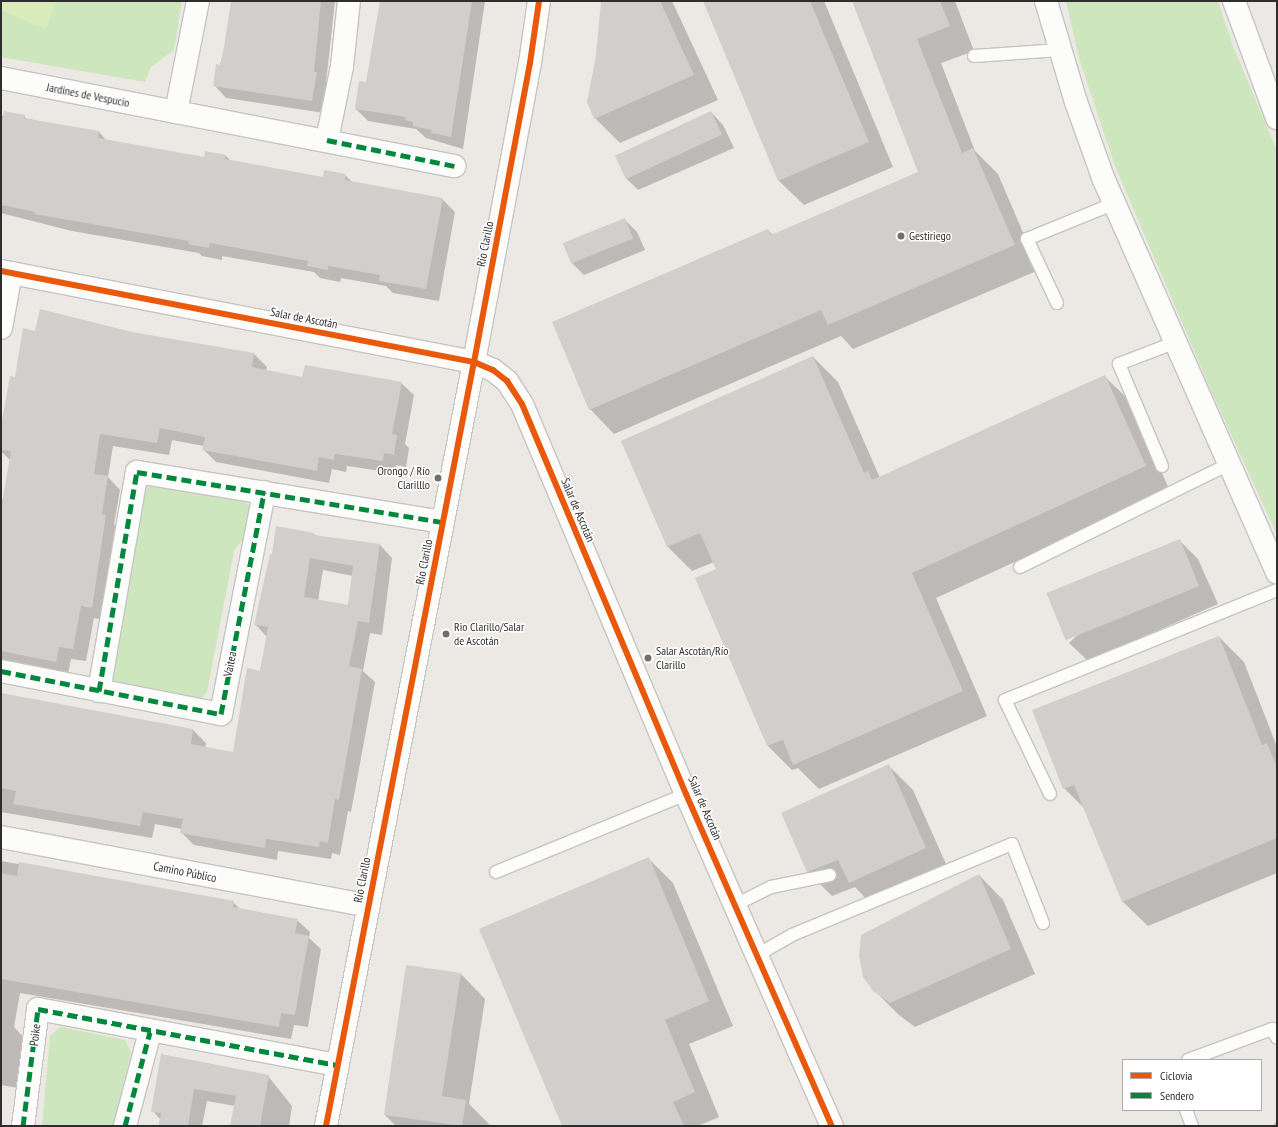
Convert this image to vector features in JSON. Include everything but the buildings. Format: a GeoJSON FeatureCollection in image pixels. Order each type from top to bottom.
{"type":"FeatureCollection","features":[{"type":"Feature","properties":{"kind":"street"},"geometry":{"type":"LineString","coordinates":[[176,112],[198,1]]}},
{"type":"Feature","properties":{"kind":"street"},"geometry":{"type":"LineString","coordinates":[[327,140],[342,66],[349,1]]}},
{"type":"Feature","properties":{"kind":"street","name":"Río Clarillo"},"geometry":{"type":"LineString","coordinates":[[326,1126],[474,362],[530,63],[539,1]]}},
{"type":"Feature","properties":{"kind":"street"},"geometry":{"type":"LineString","coordinates":[[1046,1],[1078,109],[1114,203],[1277,573]]}},
{"type":"Feature","properties":{"kind":"street"},"geometry":{"type":"LineString","coordinates":[[1234,1],[1277,118]]}},
{"type":"Feature","properties":{"kind":"street","name":"Jardines de Vespucio"},"geometry":{"type":"LineString","coordinates":[[1,78],[455,166]]}},
{"type":"Feature","properties":{"kind":"street"},"geometry":{"type":"LineString","coordinates":[[1,328],[6,272]]}},
{"type":"Feature","properties":{"kind":"street","name":"Salar de Ascotán"},"geometry":{"type":"LineString","coordinates":[[6,272],[474,362],[494,370],[507,381],[522,404],[686,794],[832,1126]]}},
{"type":"Feature","properties":{"kind":"street"},"geometry":{"type":"LineString","coordinates":[[99,691],[137,472],[443,522]]}},
{"type":"Feature","properties":{"kind":"street","name":"Vaitea"},"geometry":{"type":"LineString","coordinates":[[1,672],[221,714],[264,492]]}},
{"type":"Feature","properties":{"kind":"street","name":"Camino Público"},"geometry":{"type":"LineString","coordinates":[[1,837],[368,906]]}},
{"type":"Feature","properties":{"kind":"street","name":"Poike"},"geometry":{"type":"LineString","coordinates":[[23,1126],[38,1009],[150,1032],[337,1065]]}},
{"type":"Feature","properties":{"kind":"street"},"geometry":{"type":"LineString","coordinates":[[125,1126],[150,1032]]}},
{"type":"Feature","properties":{"kind":"lane"},"geometry":{"type":"LineString","coordinates":[[974,56],[1060,50]]}},
{"type":"Feature","properties":{"kind":"lane"},"geometry":{"type":"LineString","coordinates":[[1057,303],[1027,239],[1114,203]]}},
{"type":"Feature","properties":{"kind":"lane"},"geometry":{"type":"LineString","coordinates":[[1162,466],[1119,364],[1176,342]]}},
{"type":"Feature","properties":{"kind":"lane"},"geometry":{"type":"LineString","coordinates":[[1020,567],[1230,464]]}},
{"type":"Feature","properties":{"kind":"lane"},"geometry":{"type":"LineString","coordinates":[[1050,794],[1005,700],[1277,590]]}},
{"type":"Feature","properties":{"kind":"lane"},"geometry":{"type":"LineString","coordinates":[[496,872],[686,794]]}},
{"type":"Feature","properties":{"kind":"lane"},"geometry":{"type":"LineString","coordinates":[[757,955],[792,935],[1012,844],[1043,924]]}},
{"type":"Feature","properties":{"kind":"lane"},"geometry":{"type":"LineString","coordinates":[[735,905],[771,887],[830,875]]}},
{"type":"Feature","properties":{"kind":"lane"},"geometry":{"type":"LineString","coordinates":[[1191,1059],[1272,1029],[1277,1038]]}},
{"type":"Feature","properties":{"kind":"lane"},"geometry":{"type":"LineString","coordinates":[[1186,1111],[1192,1126]]}},
{"type":"Feature","properties":{"kind":"green space"},"geometry":{"type":"Polygon","coordinates":[[[1,1],[182,1],[174,50],[151,67],[145,82],[1,57],[1,1]]]}},
{"type":"Feature","properties":{"kind":"green space"},"geometry":{"type":"Polygon","coordinates":[[[1,1],[57,1],[46,29],[1,10],[1,1]]]}},
{"type":"Feature","properties":{"kind":"green space"},"geometry":{"type":"Polygon","coordinates":[[[1066,1],[1218,1],[1233,46],[1277,151],[1277,535],[1212,393],[1115,166],[1079,58],[1066,1]]]}},
{"type":"Feature","properties":{"kind":"green space"},"geometry":{"type":"Polygon","coordinates":[[[152,482],[244,499],[252,509],[245,536],[234,551],[207,692],[200,700],[108,684],[141,493],[152,482]]]}},
{"type":"Feature","properties":{"kind":"green space"},"geometry":{"type":"Polygon","coordinates":[[[60,1027],[125,1040],[131,1052],[113,1126],[42,1126],[50,1036],[60,1027]]]}},
{"type":"Feature","properties":{"kind":"marked path"},"geometry":{"type":"LineString","coordinates":[[327,140],[455,166]]}},
{"type":"Feature","properties":{"kind":"marked path"},"geometry":{"type":"LineString","coordinates":[[99,691],[137,472],[443,522]]}},
{"type":"Feature","properties":{"kind":"marked path"},"geometry":{"type":"LineString","coordinates":[[1,671],[221,714],[264,492]]}},
{"type":"Feature","properties":{"kind":"marked path"},"geometry":{"type":"LineString","coordinates":[[23,1126],[38,1009],[337,1065]]}},
{"type":"Feature","properties":{"kind":"marked path"},"geometry":{"type":"LineString","coordinates":[[125,1126],[150,1032]]}},
{"type":"Feature","properties":{"kind":"cycle path"},"geometry":{"type":"LineString","coordinates":[[326,1126],[474,362],[530,63],[539,1]]}},
{"type":"Feature","properties":{"kind":"cycle path"},"geometry":{"type":"LineString","coordinates":[[1,271],[474,362],[493,370],[507,381],[522,404],[686,794],[832,1126]]}},
{"type":"Feature","properties":{"kind":"place","name":"Gestiriego"},"geometry":{"type":"Point","coordinates":[901,236]}},
{"type":"Feature","properties":{"kind":"place","name":"Orongo / Río Clarilllo"},"geometry":{"type":"Point","coordinates":[438,478]}},
{"type":"Feature","properties":{"kind":"place","name":"Rio Clarillo/Salar de Ascotán"},"geometry":{"type":"Point","coordinates":[446,634]}},
{"type":"Feature","properties":{"kind":"place","name":"Salar Ascotán/Río Clarillo"},"geometry":{"type":"Point","coordinates":[648,658]}}]}
